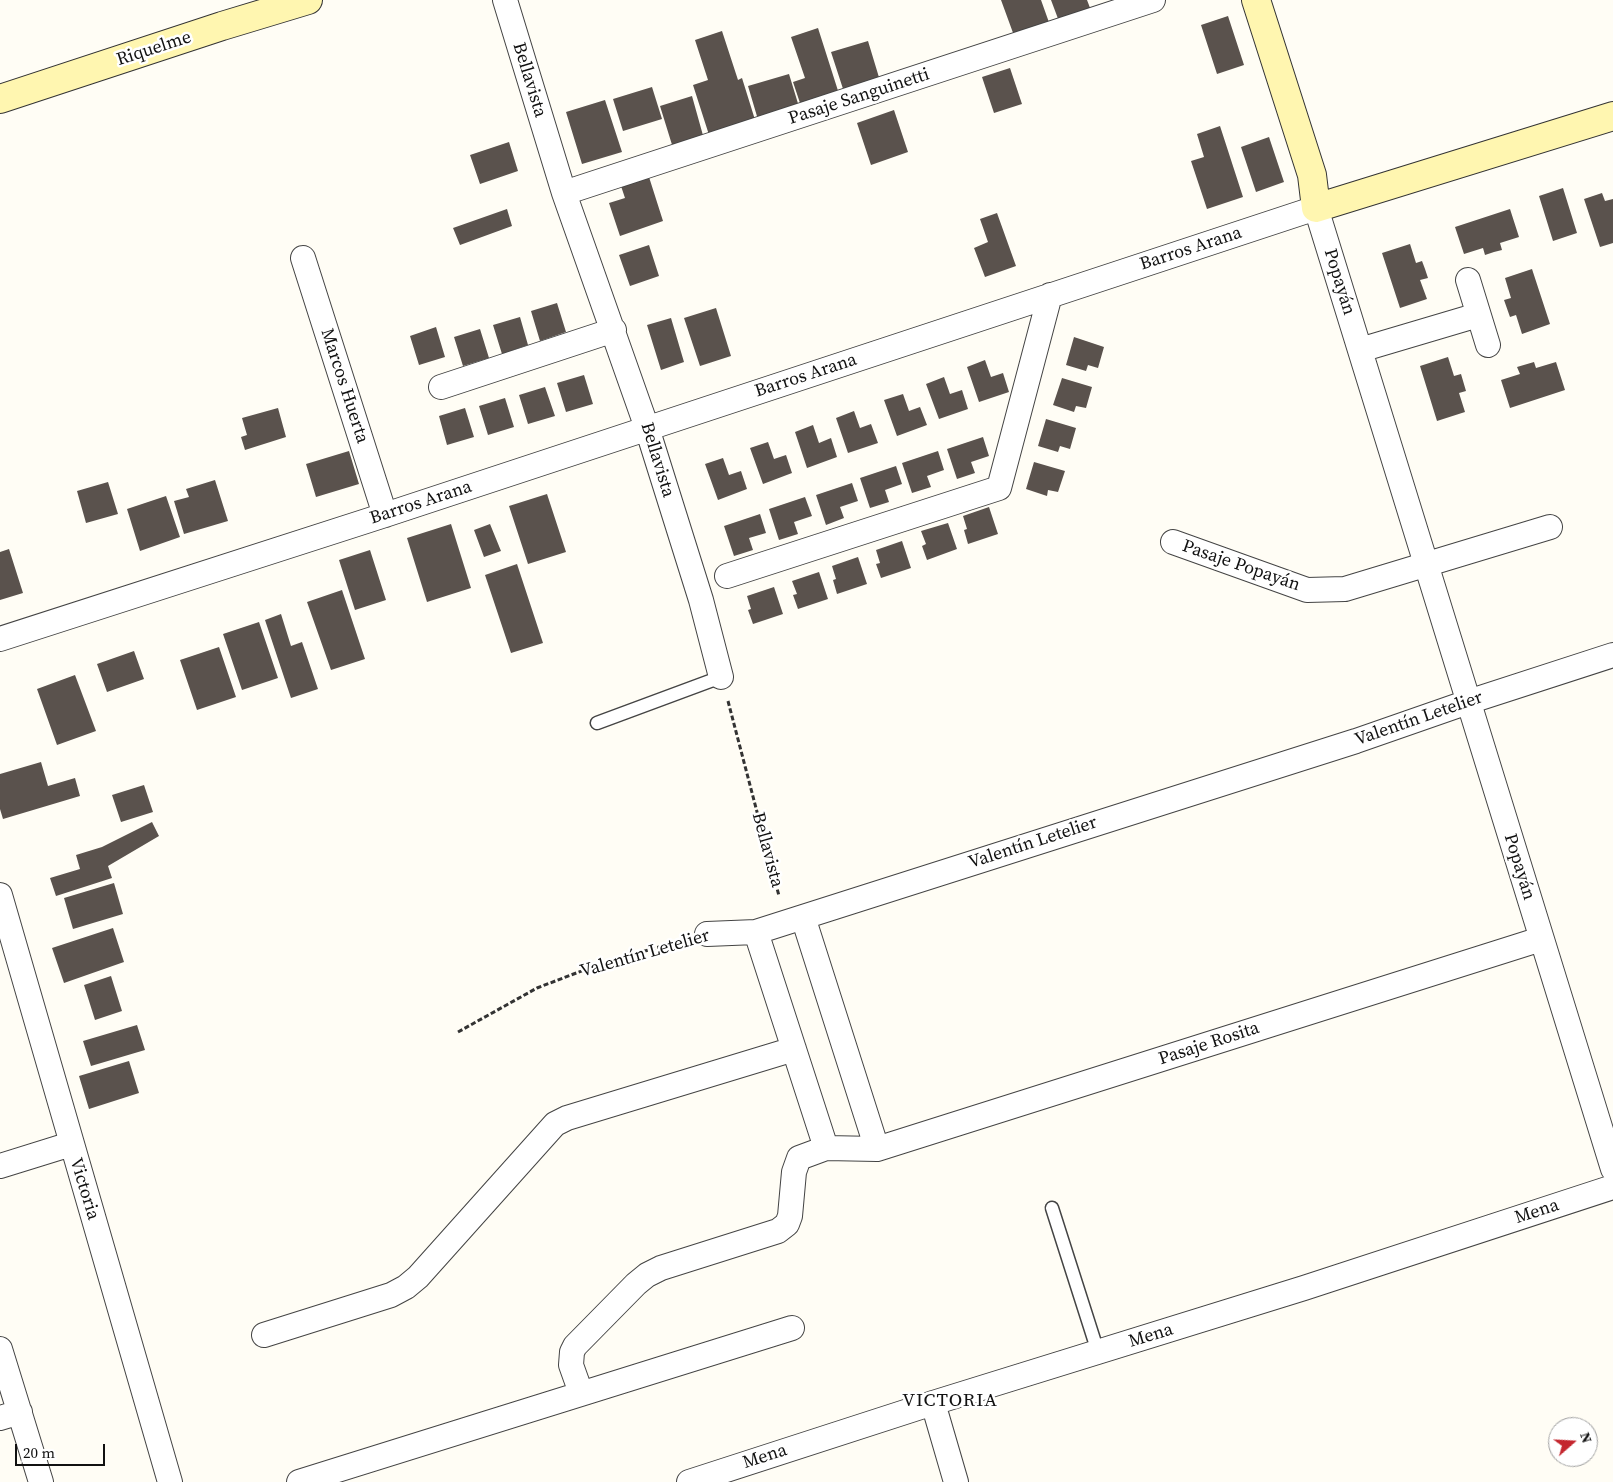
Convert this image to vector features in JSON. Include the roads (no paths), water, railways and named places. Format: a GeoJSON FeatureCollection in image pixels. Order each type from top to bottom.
{"type":"FeatureCollection","features":[{"type":"Feature","properties":{"kind":"main road","name":"Riquelme"},"geometry":{"type":"LineString","coordinates":[[0,99],[222,26],[308,0]]}},
{"type":"Feature","properties":{"kind":"main road","name":"Popayán"},"geometry":{"type":"LineString","coordinates":[[1256,0],[1312,175],[1316,208]]}},
{"type":"Feature","properties":{"kind":"main road","name":"Barros Arana"},"geometry":{"type":"LineString","coordinates":[[1316,208],[1613,116]]}},
{"type":"Feature","properties":{"kind":"street","name":"Bellavista"},"geometry":{"type":"LineString","coordinates":[[505,0],[564,193],[648,428],[701,600],[721,677]]}},
{"type":"Feature","properties":{"kind":"street","name":"Pasaje Sanguinetti"},"geometry":{"type":"LineString","coordinates":[[564,193],[1153,0]]}},
{"type":"Feature","properties":{"kind":"street","name":"Barros Arana"},"geometry":{"type":"LineString","coordinates":[[0,639],[385,515],[1316,208]]}},
{"type":"Feature","properties":{"kind":"street","name":"Popayán"},"geometry":{"type":"LineString","coordinates":[[1316,208],[1613,1169]]}},
{"type":"Feature","properties":{"kind":"street","name":"Marcos Huerta"},"geometry":{"type":"LineString","coordinates":[[303,258],[385,515]]}},
{"type":"Feature","properties":{"kind":"street"},"geometry":{"type":"LineString","coordinates":[[1468,280],[1488,345]]}},
{"type":"Feature","properties":{"kind":"street"},"geometry":{"type":"LineString","coordinates":[[728,576],[1000,488],[1050,295]]}},
{"type":"Feature","properties":{"kind":"street"},"geometry":{"type":"LineString","coordinates":[[1360,350],[1478,315]]}},
{"type":"Feature","properties":{"kind":"street"},"geometry":{"type":"LineString","coordinates":[[441,387],[614,330]]}},
{"type":"Feature","properties":{"kind":"street"},"geometry":{"type":"LineString","coordinates":[[1425,564],[1550,527]]}},
{"type":"Feature","properties":{"kind":"street","name":"Pasaje Popayán"},"geometry":{"type":"LineString","coordinates":[[1173,542],[1307,590],[1345,589],[1425,564]]}},
{"type":"Feature","properties":{"kind":"street","name":"Valentín Letelier"},"geometry":{"type":"LineString","coordinates":[[707,934],[756,932],[1356,741],[1468,702],[1613,656]]}},
{"type":"Feature","properties":{"kind":"street","name":"Victoria"},"geometry":{"type":"LineString","coordinates":[[0,895],[170,1482]]}},
{"type":"Feature","properties":{"kind":"street"},"geometry":{"type":"LineString","coordinates":[[581,1393],[571,1364],[572,1352],[575,1346],[636,1284],[647,1275],[661,1268],[778,1231],[787,1224],[790,1216],[794,1172],[799,1158],[826,1148],[877,1149],[803,917]]}},
{"type":"Feature","properties":{"kind":"street"},"geometry":{"type":"LineString","coordinates":[[756,932],[826,1148]]}},
{"type":"Feature","properties":{"kind":"street","name":"Pasaje Rosita"},"geometry":{"type":"LineString","coordinates":[[877,1149],[1541,939]]}},
{"type":"Feature","properties":{"kind":"street"},"geometry":{"type":"LineString","coordinates":[[264,1335],[391,1295],[406,1287],[418,1277],[556,1124],[567,1118],[794,1049]]}},
{"type":"Feature","properties":{"kind":"street"},"geometry":{"type":"LineString","coordinates":[[0,1166],[71,1144]]}},
{"type":"Feature","properties":{"kind":"street","name":"Mena"},"geometry":{"type":"LineString","coordinates":[[689,1482],[933,1403],[1313,1285],[1613,1187]]}},
{"type":"Feature","properties":{"kind":"street"},"geometry":{"type":"LineString","coordinates":[[299,1482],[792,1328]]}},
{"type":"Feature","properties":{"kind":"street"},"geometry":{"type":"LineString","coordinates":[[0,1349],[10,1415],[41,1482]]}},
{"type":"Feature","properties":{"kind":"street"},"geometry":{"type":"LineString","coordinates":[[933,1403],[956,1482]]}},
{"type":"Feature","properties":{"kind":"lane"},"geometry":{"type":"LineString","coordinates":[[597,723],[721,677]]}},
{"type":"Feature","properties":{"kind":"lane"},"geometry":{"type":"LineString","coordinates":[[1052,1208],[1098,1352]]}},
{"type":"Feature","properties":{"kind":"district","name":"VICTORIA"},"geometry":{"type":"Point","coordinates":[950,1401]}}]}
